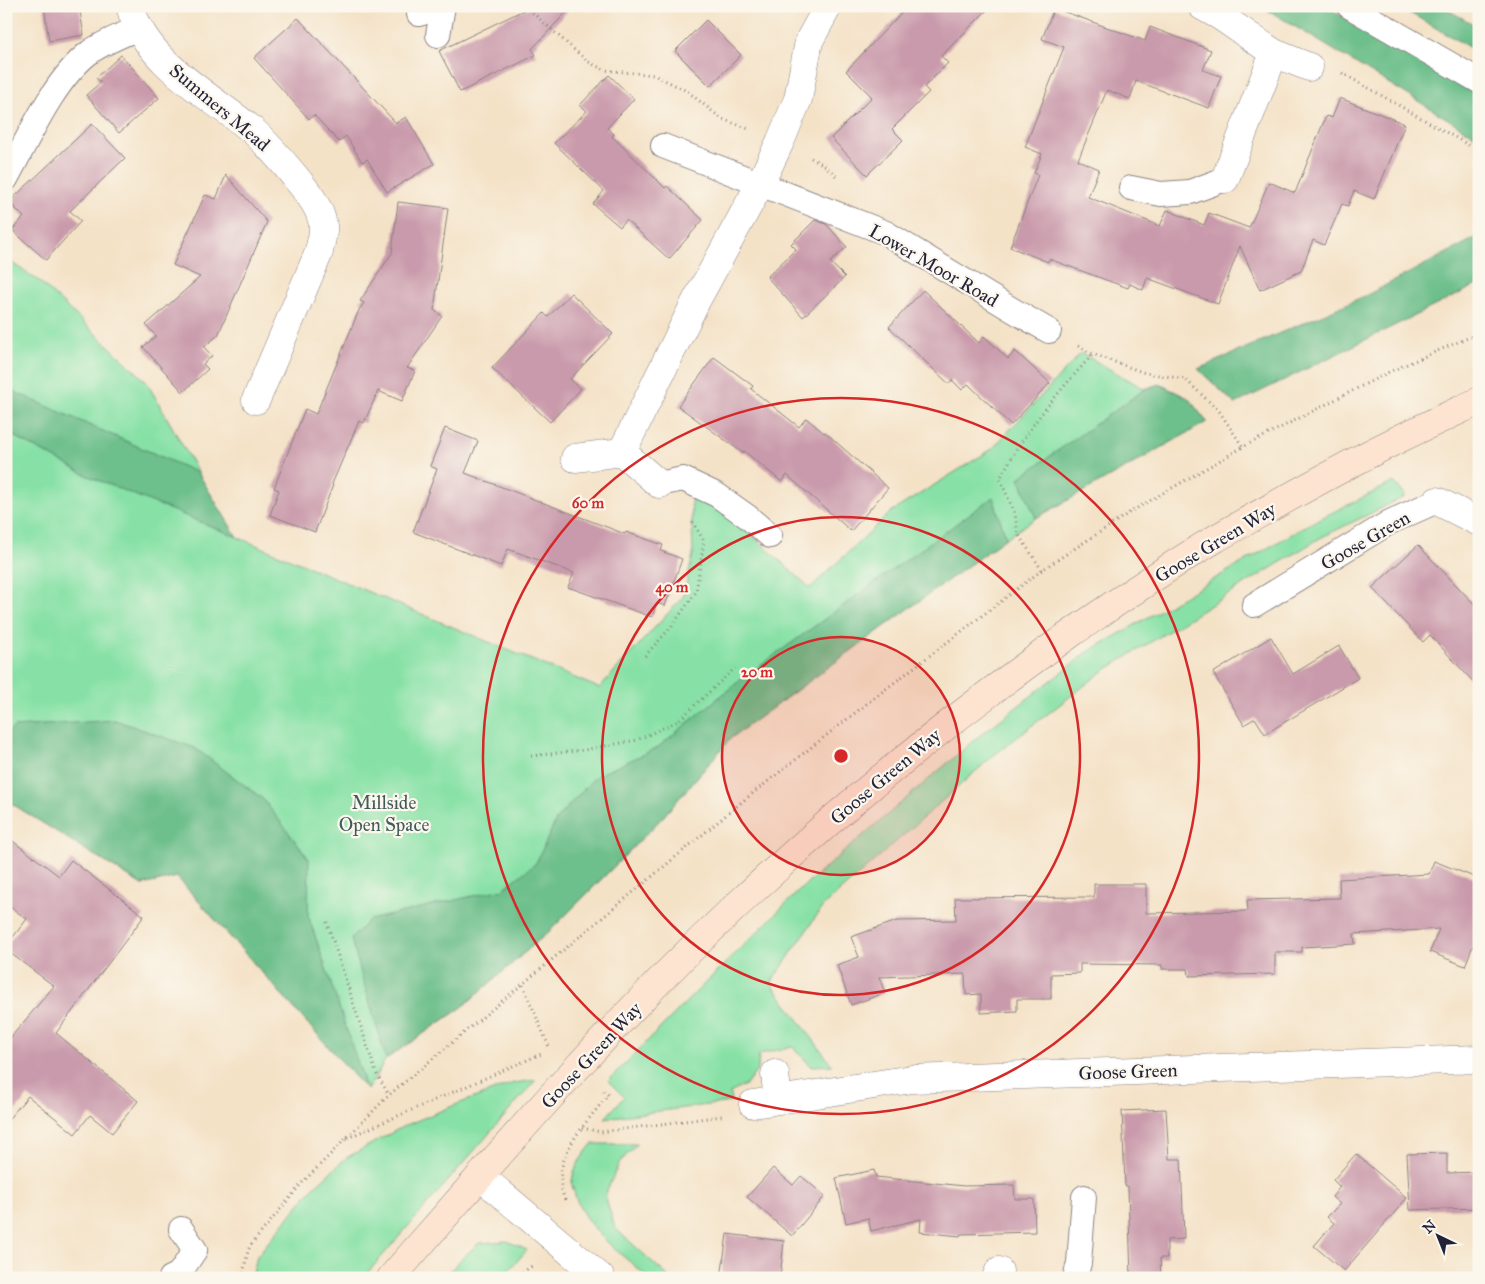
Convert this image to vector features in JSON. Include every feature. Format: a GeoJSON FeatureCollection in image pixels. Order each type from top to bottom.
{"type":"FeatureCollection","features":[{"type":"Feature","properties":{"kind":"main road","name":"Goose Green Way"},"geometry":{"type":"LineString","coordinates":[[391,1278],[578,1067],[732,910],[856,800],[939,731],[1030,662],[1122,598],[1214,540],[1376,450],[1479,401]]}},
{"type":"Feature","properties":{"kind":"street"},"geometry":{"type":"LineString","coordinates":[[622,452],[696,301],[760,184],[780,142],[798,99],[809,41],[828,6]]}},
{"type":"Feature","properties":{"kind":"street"},"geometry":{"type":"LineString","coordinates":[[1202,6],[1274,53],[1310,67]]}},
{"type":"Feature","properties":{"kind":"street","name":"Summers Mead"},"geometry":{"type":"LineString","coordinates":[[134,17],[151,47],[180,76],[252,130],[281,159],[317,206],[323,226],[319,252],[256,400]]}},
{"type":"Feature","properties":{"kind":"street"},"geometry":{"type":"LineString","coordinates":[[1225,179],[1274,53]]}},
{"type":"Feature","properties":{"kind":"street"},"geometry":{"type":"LineString","coordinates":[[576,458],[622,452],[658,484]]}},
{"type":"Feature","properties":{"kind":"street","name":"Goose Green"},"geometry":{"type":"LineString","coordinates":[[1437,501],[1479,522]]}},
{"type":"Feature","properties":{"kind":"street","name":"Goose Green"},"geometry":{"type":"LineString","coordinates":[[768,1093],[912,1079],[1479,1059]]}},
{"type":"Feature","properties":{"kind":"street"},"geometry":{"type":"LineString","coordinates":[[480,1176],[601,1278]]}},
{"type":"Feature","properties":{"kind":"lane"},"geometry":{"type":"LineString","coordinates":[[419,14],[443,6],[438,35]]}},
{"type":"Feature","properties":{"kind":"lane"},"geometry":{"type":"LineString","coordinates":[[1349,6],[1479,81]]}},
{"type":"Feature","properties":{"kind":"lane"},"geometry":{"type":"LineString","coordinates":[[6,178],[58,86],[75,65],[134,17]]}},
{"type":"Feature","properties":{"kind":"lane","name":"Lower Moor Road"},"geometry":{"type":"LineString","coordinates":[[663,146],[886,233],[1049,331]]}},
{"type":"Feature","properties":{"kind":"lane"},"geometry":{"type":"LineString","coordinates":[[1131,188],[1161,194],[1190,192],[1225,179]]}},
{"type":"Feature","properties":{"kind":"lane"},"geometry":{"type":"LineString","coordinates":[[658,484],[683,479],[717,495],[748,517],[770,536]]}},
{"type":"Feature","properties":{"kind":"lane","name":"Goose Green"},"geometry":{"type":"LineString","coordinates":[[1254,605],[1390,522],[1437,501]]}},
{"type":"Feature","properties":{"kind":"lane"},"geometry":{"type":"LineString","coordinates":[[1075,1278],[1079,1263],[1084,1197]]}},
{"type":"Feature","properties":{"kind":"lane"},"geometry":{"type":"LineString","coordinates":[[171,1278],[179,1274],[195,1250],[180,1229]]}},
{"type":"Feature","properties":{"kind":"path"},"geometry":{"type":"LineString","coordinates":[[525,6],[587,61],[604,70],[654,75],[688,91],[722,119],[780,142]]}},
{"type":"Feature","properties":{"kind":"path"},"geometry":{"type":"LineString","coordinates":[[1310,67],[1341,73],[1479,151]]}},
{"type":"Feature","properties":{"kind":"path"},"geometry":{"type":"LineString","coordinates":[[1049,331],[1093,354],[1145,373],[1184,379],[1219,411],[1243,447]]}},
{"type":"Feature","properties":{"kind":"path"},"geometry":{"type":"LineString","coordinates":[[242,1278],[250,1246],[302,1184],[389,1095],[758,790],[874,698],[1042,570],[1132,511],[1243,447],[1391,371],[1479,333]]}},
{"type":"Feature","properties":{"kind":"path"},"geometry":{"type":"LineString","coordinates":[[1042,570],[1018,534],[1014,514],[1000,479],[1014,451],[1043,410],[1093,354]]}},
{"type":"Feature","properties":{"kind":"path"},"geometry":{"type":"LineString","coordinates":[[644,656],[672,626],[696,592],[704,541],[684,507],[658,484]]}},
{"type":"Feature","properties":{"kind":"path"},"geometry":{"type":"LineString","coordinates":[[531,756],[584,750],[637,740],[678,721],[735,668]]}},
{"type":"Feature","properties":{"kind":"path"},"geometry":{"type":"LineString","coordinates":[[327,922],[376,1073],[389,1095]]}},
{"type":"Feature","properties":{"kind":"path"},"geometry":{"type":"LineString","coordinates":[[523,985],[550,1050],[578,1067],[608,1096],[569,1146],[561,1171],[563,1195],[574,1222],[563,1246]]}},
{"type":"Feature","properties":{"kind":"path"},"geometry":{"type":"LineString","coordinates":[[344,1139],[550,1050]]}},
{"type":"Feature","properties":{"kind":"path"},"geometry":{"type":"LineString","coordinates":[[582,1128],[601,1132],[730,1115],[768,1093]]}},
{"type":"Feature","properties":{"kind":"green space"},"geometry":{"type":"Polygon","coordinates":[[[1261,6],[1325,6],[1479,96],[1479,138],[1261,6]]]}},
{"type":"Feature","properties":{"kind":"green space"},"geometry":{"type":"Polygon","coordinates":[[[1398,6],[1440,6],[1479,27],[1479,53],[1398,6]]]}},
{"type":"Feature","properties":{"kind":"green space"},"geometry":{"type":"Polygon","coordinates":[[[1479,236],[1479,284],[1235,404],[1198,369],[1369,294],[1479,236]]]}},
{"type":"Feature","properties":{"kind":"green space","name":"Millside Open Space"},"geometry":{"type":"Polygon","coordinates":[[[6,259],[39,281],[146,381],[217,506],[237,537],[599,688],[683,597],[693,555],[691,493],[735,520],[810,588],[891,512],[992,449],[1081,353],[1145,389],[1159,384],[1188,398],[1207,422],[1036,518],[731,738],[661,819],[554,927],[461,1008],[386,1059],[367,1090],[177,877],[142,885],[6,800],[6,259]]]}},
{"type":"Feature","properties":{"kind":"green space"},"geometry":{"type":"Polygon","coordinates":[[[1159,384],[1188,398],[1207,422],[1036,518],[1019,478],[1145,389],[1159,384]]]}},
{"type":"Feature","properties":{"kind":"green space"},"geometry":{"type":"Polygon","coordinates":[[[6,388],[198,473],[237,537],[88,476],[6,432],[6,388]]]}},
{"type":"Feature","properties":{"kind":"green space"},"geometry":{"type":"Polygon","coordinates":[[[1394,482],[1406,496],[1320,538],[1102,672],[993,756],[823,906],[771,983],[832,1065],[811,1066],[793,1047],[759,1054],[758,1069],[747,1084],[730,1093],[731,1102],[605,1118],[624,1097],[608,1081],[804,886],[978,737],[1088,652],[1311,523],[1394,482]]]}},
{"type":"Feature","properties":{"kind":"green space"},"geometry":{"type":"Polygon","coordinates":[[[993,497],[1006,538],[731,738],[661,819],[554,927],[461,1008],[386,1059],[351,939],[369,920],[503,889],[536,863],[557,818],[596,776],[657,748],[739,681],[993,497]]]}},
{"type":"Feature","properties":{"kind":"green space"},"geometry":{"type":"Polygon","coordinates":[[[115,720],[195,748],[263,799],[309,859],[308,915],[367,1090],[177,877],[142,885],[6,800],[6,734],[14,727],[115,720]]]}},
{"type":"Feature","properties":{"kind":"green space"},"geometry":{"type":"Polygon","coordinates":[[[536,1080],[363,1278],[252,1278],[257,1256],[311,1190],[346,1158],[404,1126],[455,1105],[514,1083],[536,1080]]]}},
{"type":"Feature","properties":{"kind":"green space"},"geometry":{"type":"Polygon","coordinates":[[[592,1144],[637,1144],[619,1163],[605,1195],[615,1228],[670,1278],[649,1278],[596,1231],[580,1208],[572,1184],[573,1175],[577,1165],[592,1144]]]}},
{"type":"Feature","properties":{"kind":"green space"},"geometry":{"type":"Polygon","coordinates":[[[507,1241],[527,1250],[502,1278],[444,1278],[479,1243],[507,1241]]]}},
{"type":"Feature","properties":{"kind":"building"},"geometry":{"type":"Polygon","coordinates":[[[44,6],[79,6],[84,35],[49,41],[44,6]]]}},
{"type":"Feature","properties":{"kind":"building"},"geometry":{"type":"Polygon","coordinates":[[[532,6],[572,6],[532,49],[536,55],[460,92],[439,51],[532,6]]]}},
{"type":"Feature","properties":{"kind":"building"},"geometry":{"type":"Polygon","coordinates":[[[908,6],[991,6],[941,56],[948,63],[924,87],[929,92],[892,129],[903,140],[867,175],[831,138],[872,97],[846,71],[908,6]]]}},
{"type":"Feature","properties":{"kind":"building"},"geometry":{"type":"Polygon","coordinates":[[[1054,8],[1145,41],[1150,27],[1211,50],[1203,70],[1221,76],[1209,108],[1136,81],[1130,99],[1107,90],[1078,160],[1099,169],[1088,197],[1160,226],[1167,210],[1204,225],[1209,213],[1249,228],[1269,182],[1295,193],[1326,116],[1332,118],[1340,98],[1405,124],[1374,199],[1354,191],[1348,206],[1342,204],[1324,245],[1313,240],[1301,271],[1260,290],[1240,246],[1218,304],[1147,278],[1143,290],[1130,284],[1128,288],[1049,259],[1048,262],[1010,247],[1038,175],[1034,173],[1042,154],[1025,147],[1064,47],[1042,39],[1054,8]]]}},
{"type":"Feature","properties":{"kind":"building"},"geometry":{"type":"Polygon","coordinates":[[[298,18],[396,123],[406,117],[434,164],[387,192],[367,159],[362,162],[346,136],[339,142],[314,115],[309,119],[254,58],[298,18]]]}},
{"type":"Feature","properties":{"kind":"building"},"geometry":{"type":"Polygon","coordinates":[[[706,20],[741,55],[710,86],[675,51],[706,20]]]}},
{"type":"Feature","properties":{"kind":"building"},"geometry":{"type":"Polygon","coordinates":[[[121,55],[159,98],[119,133],[86,95],[101,82],[96,78],[121,55]]]}},
{"type":"Feature","properties":{"kind":"building"},"geometry":{"type":"Polygon","coordinates":[[[609,75],[634,99],[607,128],[614,134],[612,136],[665,188],[667,186],[703,220],[669,259],[626,220],[620,227],[593,204],[604,191],[554,143],[587,111],[580,105],[609,75]]]}},
{"type":"Feature","properties":{"kind":"building"},"geometry":{"type":"Polygon","coordinates":[[[92,124],[125,158],[70,211],[81,221],[46,260],[12,230],[24,217],[9,202],[92,124]]]}},
{"type":"Feature","properties":{"kind":"building"},"geometry":{"type":"Polygon","coordinates":[[[226,175],[267,222],[218,335],[204,347],[212,356],[203,364],[208,369],[183,392],[143,347],[156,336],[146,325],[200,277],[173,265],[205,195],[216,199],[226,175]]]}},
{"type":"Feature","properties":{"kind":"building"},"geometry":{"type":"Polygon","coordinates":[[[398,202],[448,208],[434,310],[442,316],[407,368],[415,371],[402,401],[378,391],[364,423],[359,421],[332,484],[315,532],[270,515],[279,490],[274,488],[305,409],[316,414],[359,310],[364,303],[360,301],[392,253],[398,202]]]}},
{"type":"Feature","properties":{"kind":"building"},"geometry":{"type":"Polygon","coordinates":[[[815,220],[826,224],[847,247],[830,262],[845,277],[803,317],[767,277],[796,249],[791,244],[815,220]]]}},
{"type":"Feature","properties":{"kind":"building"},"geometry":{"type":"Polygon","coordinates":[[[923,290],[979,343],[984,336],[1008,359],[1015,351],[1050,383],[1011,425],[968,384],[962,390],[952,380],[949,384],[889,327],[923,290]]]}},
{"type":"Feature","properties":{"kind":"building"},"geometry":{"type":"Polygon","coordinates":[[[571,293],[613,334],[570,379],[581,389],[550,422],[492,368],[544,313],[548,317],[571,293]]]}},
{"type":"Feature","properties":{"kind":"building"},"geometry":{"type":"Polygon","coordinates":[[[714,357],[753,386],[751,389],[799,427],[806,418],[825,432],[888,488],[851,531],[787,475],[782,482],[744,451],[743,453],[678,406],[714,357]]]}},
{"type":"Feature","properties":{"kind":"building"},"geometry":{"type":"Polygon","coordinates":[[[445,428],[478,441],[465,473],[625,534],[626,532],[663,545],[661,551],[682,559],[665,606],[657,603],[652,617],[568,587],[574,573],[508,549],[501,566],[413,532],[437,469],[430,466],[445,428]]]}},
{"type":"Feature","properties":{"kind":"building"},"geometry":{"type":"Polygon","coordinates":[[[1418,545],[1479,609],[1479,688],[1430,635],[1423,642],[1372,588],[1418,545]]]}},
{"type":"Feature","properties":{"kind":"building"},"geometry":{"type":"Polygon","coordinates":[[[1271,637],[1293,674],[1339,646],[1358,678],[1265,734],[1255,718],[1244,725],[1213,673],[1271,637]]]}},
{"type":"Feature","properties":{"kind":"building"},"geometry":{"type":"Polygon","coordinates":[[[6,836],[59,876],[71,860],[144,916],[56,1033],[138,1101],[112,1133],[90,1115],[75,1134],[28,1096],[6,1122],[6,1043],[54,986],[6,950],[6,946],[27,919],[6,904],[6,836]]]}},
{"type":"Feature","properties":{"kind":"building"},"geometry":{"type":"Polygon","coordinates":[[[1434,861],[1479,879],[1479,930],[1465,966],[1430,952],[1439,929],[1354,934],[1355,944],[1302,947],[1302,952],[1275,952],[1275,974],[1189,976],[1188,969],[1162,969],[1162,965],[1080,964],[1080,973],[1051,974],[1051,999],[1017,999],[1017,1011],[981,1013],[981,994],[966,995],[965,974],[879,977],[885,993],[851,1005],[837,965],[859,957],[851,937],[897,921],[956,920],[955,898],[1094,897],[1094,884],[1146,884],[1146,913],[1248,911],[1247,900],[1340,898],[1339,879],[1429,874],[1434,861]]]}},
{"type":"Feature","properties":{"kind":"building"},"geometry":{"type":"Polygon","coordinates":[[[1166,1109],[1169,1159],[1181,1159],[1184,1239],[1167,1240],[1167,1258],[1160,1258],[1161,1278],[1131,1278],[1128,1186],[1125,1186],[1122,1111],[1166,1109]]]}},
{"type":"Feature","properties":{"kind":"building"},"geometry":{"type":"Polygon","coordinates":[[[1447,1153],[1447,1173],[1479,1172],[1479,1208],[1410,1210],[1407,1154],[1447,1153]]]}},
{"type":"Feature","properties":{"kind":"building"},"geometry":{"type":"Polygon","coordinates":[[[1356,1154],[1407,1198],[1344,1271],[1314,1246],[1334,1223],[1327,1217],[1340,1204],[1332,1197],[1340,1187],[1333,1180],[1356,1154]]]}},
{"type":"Feature","properties":{"kind":"building"},"geometry":{"type":"Polygon","coordinates":[[[773,1168],[793,1185],[801,1176],[825,1196],[792,1236],[747,1197],[773,1168]]]}},
{"type":"Feature","properties":{"kind":"building"},"geometry":{"type":"Polygon","coordinates":[[[874,1170],[876,1177],[964,1186],[1014,1185],[1015,1199],[1034,1199],[1035,1232],[961,1234],[960,1236],[920,1232],[921,1219],[871,1231],[868,1218],[846,1223],[836,1178],[874,1170]]]}},
{"type":"Feature","properties":{"kind":"building"},"geometry":{"type":"Polygon","coordinates":[[[727,1234],[784,1241],[780,1278],[721,1278],[727,1234]]]}}]}
